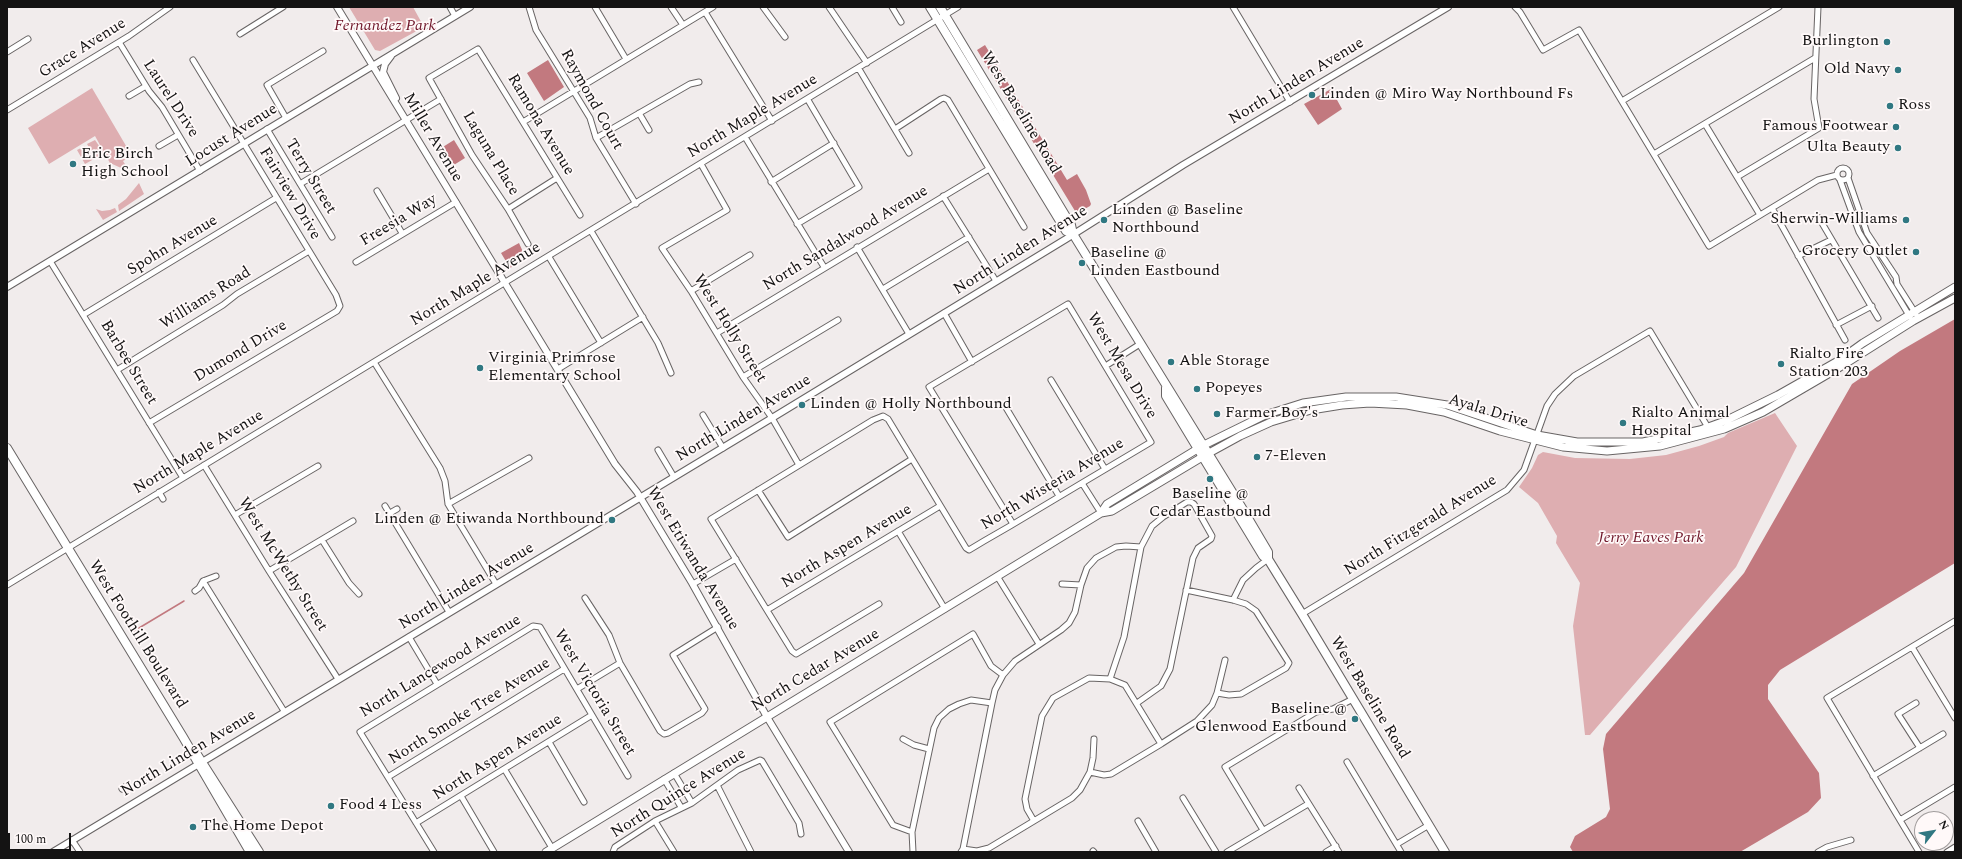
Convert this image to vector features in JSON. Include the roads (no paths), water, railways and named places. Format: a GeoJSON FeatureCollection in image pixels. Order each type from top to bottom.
{"type":"FeatureCollection","features":[{"type":"Feature","properties":{"kind":"main road","name":"West Baseline Road"},"geometry":{"type":"LineString","coordinates":[[930,7],[1066,231],[1073,234]]}},
{"type":"Feature","properties":{"kind":"main road","name":"West Baseline Road"},"geometry":{"type":"LineString","coordinates":[[940,7],[1071,225],[1073,234],[1166,388],[1172,393],[1201,447],[1268,552],[1268,559],[1445,852]]}},
{"type":"Feature","properties":{"kind":"main road"},"geometry":{"type":"LineString","coordinates":[[1710,430],[1778,395],[1914,316],[1955,287]]}},
{"type":"Feature","properties":{"kind":"main road"},"geometry":{"type":"LineString","coordinates":[[1914,316],[1955,298]]}},
{"type":"Feature","properties":{"kind":"main road","name":"Ayala Drive"},"geometry":{"type":"LineString","coordinates":[[1206,455],[1255,429],[1294,415],[1336,406],[1370,403],[1407,405],[1444,412],[1536,438],[1577,442],[1633,443],[1710,430],[1742,422],[1763,412],[1840,367],[1914,316]]}},
{"type":"Feature","properties":{"kind":"main road","name":"Ayala Drive"},"geometry":{"type":"LineString","coordinates":[[1201,447],[1253,420],[1280,409],[1303,403],[1346,397],[1371,396],[1396,397],[1447,404],[1536,438]]}},
{"type":"Feature","properties":{"kind":"main road","name":"North Cedar Avenue"},"geometry":{"type":"LineString","coordinates":[[1101,513],[1107,504],[1201,447]]}},
{"type":"Feature","properties":{"kind":"main road","name":"West Foothill Boulevard"},"geometry":{"type":"LineString","coordinates":[[7,448],[183,737],[259,852]]}},
{"type":"Feature","properties":{"kind":"main road","name":"North Cedar Avenue"},"geometry":{"type":"LineString","coordinates":[[549,850],[1101,513],[1112,511],[1206,455]]}},
{"type":"Feature","properties":{"kind":"main road","name":"West Foothill Boulevard"},"geometry":{"type":"LineString","coordinates":[[200,763],[250,852]]}},
{"type":"Feature","properties":{"kind":"street","name":"Grace Avenue"},"geometry":{"type":"LineString","coordinates":[[7,110],[119,42],[170,7]]}},
{"type":"Feature","properties":{"kind":"street"},"geometry":{"type":"LineString","coordinates":[[240,34],[283,7]]}},
{"type":"Feature","properties":{"kind":"street","name":"Miller Avenue"},"geometry":{"type":"LineString","coordinates":[[337,7],[505,283]]}},
{"type":"Feature","properties":{"kind":"street"},"geometry":{"type":"LineString","coordinates":[[450,7],[455,16]]}},
{"type":"Feature","properties":{"kind":"street","name":"Locust Avenue"},"geometry":{"type":"LineString","coordinates":[[7,287],[470,7]]}},
{"type":"Feature","properties":{"kind":"street","name":"Raymond Court"},"geometry":{"type":"LineString","coordinates":[[529,7],[534,26],[590,118],[596,138],[636,204]]}},
{"type":"Feature","properties":{"kind":"street"},"geometry":{"type":"LineString","coordinates":[[595,7],[626,59]]}},
{"type":"Feature","properties":{"kind":"street"},"geometry":{"type":"LineString","coordinates":[[671,7],[682,25]]}},
{"type":"Feature","properties":{"kind":"street"},"geometry":{"type":"LineString","coordinates":[[523,122],[713,7]]}},
{"type":"Feature","properties":{"kind":"street"},"geometry":{"type":"LineString","coordinates":[[764,7],[784,38]]}},
{"type":"Feature","properties":{"kind":"street"},"geometry":{"type":"LineString","coordinates":[[829,7],[867,63]]}},
{"type":"Feature","properties":{"kind":"street"},"geometry":{"type":"LineString","coordinates":[[892,7],[901,22]]}},
{"type":"Feature","properties":{"kind":"street","name":"North Maple Avenue"},"geometry":{"type":"LineString","coordinates":[[7,585],[808,100],[958,7]]}},
{"type":"Feature","properties":{"kind":"street"},"geometry":{"type":"LineString","coordinates":[[1233,7],[1290,102]]}},
{"type":"Feature","properties":{"kind":"street","name":"North Linden Avenue"},"geometry":{"type":"LineString","coordinates":[[53,852],[723,448],[1128,199],[1448,7]]}},
{"type":"Feature","properties":{"kind":"street"},"geometry":{"type":"LineString","coordinates":[[1515,7],[1520,10],[1543,50],[1579,30],[1709,246],[1818,180],[1839,177],[1845,180],[1848,178]]}},
{"type":"Feature","properties":{"kind":"street"},"geometry":{"type":"LineString","coordinates":[[1622,101],[1779,7]]}},
{"type":"Feature","properties":{"kind":"street"},"geometry":{"type":"LineString","coordinates":[[1737,177],[1819,128],[1814,99],[1818,7]]}},
{"type":"Feature","properties":{"kind":"street"},"geometry":{"type":"LineString","coordinates":[[705,12],[772,121]]}},
{"type":"Feature","properties":{"kind":"street"},"geometry":{"type":"LineString","coordinates":[[7,52],[28,39]]}},
{"type":"Feature","properties":{"kind":"street","name":"Laurel Drive"},"geometry":{"type":"LineString","coordinates":[[119,42],[146,86],[162,107],[200,171]]}},
{"type":"Feature","properties":{"kind":"street","name":"Ramona Avenue"},"geometry":{"type":"LineString","coordinates":[[429,78],[478,49],[580,215]]}},
{"type":"Feature","properties":{"kind":"street"},"geometry":{"type":"LineString","coordinates":[[286,118],[267,85],[323,51]]}},
{"type":"Feature","properties":{"kind":"street"},"geometry":{"type":"LineString","coordinates":[[394,53],[385,64],[383,72],[393,90],[399,109]]}},
{"type":"Feature","properties":{"kind":"street"},"geometry":{"type":"LineString","coordinates":[[1654,154],[1815,58]]}},
{"type":"Feature","properties":{"kind":"street","name":"Fairview Drive"},"geometry":{"type":"LineString","coordinates":[[193,60],[339,300]]}},
{"type":"Feature","properties":{"kind":"street"},"geometry":{"type":"LineString","coordinates":[[859,69],[909,154]]}},
{"type":"Feature","properties":{"kind":"street","name":"Laguna Place"},"geometry":{"type":"LineString","coordinates":[[429,78],[488,181],[508,209],[528,244]]}},
{"type":"Feature","properties":{"kind":"street"},"geometry":{"type":"LineString","coordinates":[[596,138],[690,84],[699,82]]}},
{"type":"Feature","properties":{"kind":"street"},"geometry":{"type":"LineString","coordinates":[[129,96],[146,86]]}},
{"type":"Feature","properties":{"kind":"street"},"geometry":{"type":"LineString","coordinates":[[300,184],[441,99]]}},
{"type":"Feature","properties":{"kind":"street"},"geometry":{"type":"LineString","coordinates":[[895,129],[940,99],[946,99],[1024,228]]}},
{"type":"Feature","properties":{"kind":"street"},"geometry":{"type":"LineString","coordinates":[[797,224],[859,187],[808,100]]}},
{"type":"Feature","properties":{"kind":"street"},"geometry":{"type":"LineString","coordinates":[[639,113],[649,130]]}},
{"type":"Feature","properties":{"kind":"street"},"geometry":{"type":"LineString","coordinates":[[1705,124],[1760,215]]}},
{"type":"Feature","properties":{"kind":"street","name":"Terry Street"},"geometry":{"type":"LineString","coordinates":[[267,130],[332,237]]}},
{"type":"Feature","properties":{"kind":"street"},"geometry":{"type":"LineString","coordinates":[[159,146],[178,135]]}},
{"type":"Feature","properties":{"kind":"street"},"geometry":{"type":"LineString","coordinates":[[745,137],[824,267]]}},
{"type":"Feature","properties":{"kind":"street"},"geometry":{"type":"LineString","coordinates":[[771,182],[834,143]]}},
{"type":"Feature","properties":{"kind":"street","name":"West Holly Street"},"geometry":{"type":"LineString","coordinates":[[701,164],[727,210],[662,248],[691,291],[743,377],[772,418],[799,465]]}},
{"type":"Feature","properties":{"kind":"street"},"geometry":{"type":"LineString","coordinates":[[1844,168],[1849,172],[1848,178],[1868,232],[1880,251],[1914,316],[1859,232],[1846,198],[1838,170],[1844,168]]}},
{"type":"Feature","properties":{"kind":"street","name":"North Sandalwood Avenue"},"geometry":{"type":"LineString","coordinates":[[717,333],[857,247],[989,169]]}},
{"type":"Feature","properties":{"kind":"street"},"geometry":{"type":"LineString","coordinates":[[508,209],[557,178]]}},
{"type":"Feature","properties":{"kind":"street"},"geometry":{"type":"LineString","coordinates":[[377,191],[402,233]]}},
{"type":"Feature","properties":{"kind":"street"},"geometry":{"type":"LineString","coordinates":[[943,196],[996,281]]}},
{"type":"Feature","properties":{"kind":"street"},"geometry":{"type":"LineString","coordinates":[[1846,198],[1854,196]]}},
{"type":"Feature","properties":{"kind":"street","name":"Spohn Avenue"},"geometry":{"type":"LineString","coordinates":[[83,316],[276,198]]}},
{"type":"Feature","properties":{"kind":"street","name":"Freesia Way"},"geometry":{"type":"LineString","coordinates":[[356,262],[402,233],[456,202]]}},
{"type":"Feature","properties":{"kind":"street"},"geometry":{"type":"LineString","coordinates":[[1772,208],[1845,340]]}},
{"type":"Feature","properties":{"kind":"street"},"geometry":{"type":"LineString","coordinates":[[1819,218],[1878,318]]}},
{"type":"Feature","properties":{"kind":"street"},"geometry":{"type":"LineString","coordinates":[[591,231],[658,343],[671,373]]}},
{"type":"Feature","properties":{"kind":"street"},"geometry":{"type":"LineString","coordinates":[[883,289],[969,237]]}},
{"type":"Feature","properties":{"kind":"street"},"geometry":{"type":"LineString","coordinates":[[1798,256],[1831,240]]}},
{"type":"Feature","properties":{"kind":"street"},"geometry":{"type":"LineString","coordinates":[[857,247],[910,334]]}},
{"type":"Feature","properties":{"kind":"street","name":"Williams Road"},"geometry":{"type":"LineString","coordinates":[[117,370],[222,305],[237,294],[309,251]]}},
{"type":"Feature","properties":{"kind":"street"},"geometry":{"type":"LineString","coordinates":[[691,291],[750,255]]}},
{"type":"Feature","properties":{"kind":"street"},"geometry":{"type":"LineString","coordinates":[[549,257],[601,343]]}},
{"type":"Feature","properties":{"kind":"street","name":"Barbee Street"},"geometry":{"type":"LineString","coordinates":[[50,261],[183,478]]}},
{"type":"Feature","properties":{"kind":"street","name":"West Etiwanda Avenue"},"geometry":{"type":"LineString","coordinates":[[505,283],[615,464],[640,497],[693,584],[767,717],[849,852]]}},
{"type":"Feature","properties":{"kind":"street","name":"Dumond Drive"},"geometry":{"type":"LineString","coordinates":[[149,423],[337,311],[340,306],[339,300]]}},
{"type":"Feature","properties":{"kind":"street","name":"West Mesa Drive"},"geometry":{"type":"LineString","coordinates":[[972,362],[1068,304],[1107,365],[1151,442]]}},
{"type":"Feature","properties":{"kind":"street"},"geometry":{"type":"LineString","coordinates":[[1836,325],[1872,306]]}},
{"type":"Feature","properties":{"kind":"street"},"geometry":{"type":"LineString","coordinates":[[944,313],[972,362],[929,387],[1013,524]]}},
{"type":"Feature","properties":{"kind":"street"},"geometry":{"type":"LineString","coordinates":[[558,369],[643,317]]}},
{"type":"Feature","properties":{"kind":"street"},"geometry":{"type":"LineString","coordinates":[[743,377],[838,320]]}},
{"type":"Feature","properties":{"kind":"street","name":"North Fitzgerald Avenue"},"geometry":{"type":"LineString","coordinates":[[1302,614],[1502,493],[1515,482],[1524,470],[1546,406],[1555,394],[1570,379],[1650,331],[1710,430]]}},
{"type":"Feature","properties":{"kind":"street"},"geometry":{"type":"LineString","coordinates":[[1107,365],[1140,344]]}},
{"type":"Feature","properties":{"kind":"street"},"geometry":{"type":"LineString","coordinates":[[374,362],[440,468],[445,481],[448,504],[496,584]]}},
{"type":"Feature","properties":{"kind":"street"},"geometry":{"type":"LineString","coordinates":[[1051,380],[1105,469]]}},
{"type":"Feature","properties":{"kind":"street"},"geometry":{"type":"LineString","coordinates":[[1005,406],[1059,496]]}},
{"type":"Feature","properties":{"kind":"street"},"geometry":{"type":"LineString","coordinates":[[703,415],[723,448]]}},
{"type":"Feature","properties":{"kind":"street"},"geometry":{"type":"LineString","coordinates":[[879,604],[796,654],[792,651],[711,519],[882,416],[888,419],[940,506]]}},
{"type":"Feature","properties":{"kind":"street","name":"North Wisteria Avenue"},"geometry":{"type":"LineString","coordinates":[[940,506],[966,548],[969,550],[1151,442]]}},
{"type":"Feature","properties":{"kind":"street"},"geometry":{"type":"LineString","coordinates":[[658,450],[674,477]]}},
{"type":"Feature","properties":{"kind":"street"},"geometry":{"type":"LineString","coordinates":[[448,504],[529,458]]}},
{"type":"Feature","properties":{"kind":"street"},"geometry":{"type":"LineString","coordinates":[[758,490],[788,537],[912,459]]}},
{"type":"Feature","properties":{"kind":"street","name":"West McWethy Street"},"geometry":{"type":"LineString","coordinates":[[204,465],[338,679]]}},
{"type":"Feature","properties":{"kind":"street"},"geometry":{"type":"LineString","coordinates":[[235,515],[318,466]]}},
{"type":"Feature","properties":{"kind":"street"},"geometry":{"type":"LineString","coordinates":[[176,482],[180,488]]}},
{"type":"Feature","properties":{"kind":"street"},"geometry":{"type":"LineString","coordinates":[[1082,483],[1101,513]]}},
{"type":"Feature","properties":{"kind":"street"},"geometry":{"type":"LineString","coordinates":[[159,492],[163,499]]}},
{"type":"Feature","properties":{"kind":"street"},"geometry":{"type":"LineString","coordinates":[[1110,679],[1124,637],[1141,547],[1152,526],[1187,502],[1191,502],[1194,504],[1212,536],[1211,539],[1198,548],[1193,558],[1170,669],[1161,686],[1137,703]]}},
{"type":"Feature","properties":{"kind":"street"},"geometry":{"type":"LineString","coordinates":[[385,506],[449,612]]}},
{"type":"Feature","properties":{"kind":"street","name":"North Aspen Avenue"},"geometry":{"type":"LineString","coordinates":[[767,610],[940,506]]}},
{"type":"Feature","properties":{"kind":"street"},"geometry":{"type":"LineString","coordinates":[[390,513],[397,509]]}},
{"type":"Feature","properties":{"kind":"street"},"geometry":{"type":"LineString","coordinates":[[269,571],[353,521]]}},
{"type":"Feature","properties":{"kind":"street"},"geometry":{"type":"LineString","coordinates":[[898,531],[945,608]]}},
{"type":"Feature","properties":{"kind":"street"},"geometry":{"type":"LineString","coordinates":[[322,540],[349,583],[359,594]]}},
{"type":"Feature","properties":{"kind":"street"},"geometry":{"type":"LineString","coordinates":[[1094,739],[1093,758],[1090,772],[1080,790],[1072,798],[989,848],[977,851],[962,850],[995,690],[1003,675],[1015,661],[1061,630],[1069,622],[1075,612],[1080,585],[1087,568],[1096,558],[1107,551],[1126,546],[1141,547]]}},
{"type":"Feature","properties":{"kind":"street"},"geometry":{"type":"LineString","coordinates":[[693,584],[736,559]]}},
{"type":"Feature","properties":{"kind":"street"},"geometry":{"type":"LineString","coordinates":[[1233,600],[1243,580],[1268,559]]}},
{"type":"Feature","properties":{"kind":"street"},"geometry":{"type":"LineString","coordinates":[[195,591],[199,588],[203,581],[216,576]]}},
{"type":"Feature","properties":{"kind":"street"},"geometry":{"type":"LineString","coordinates":[[997,576],[1039,644]]}},
{"type":"Feature","properties":{"kind":"street"},"geometry":{"type":"LineString","coordinates":[[203,581],[284,712]]}},
{"type":"Feature","properties":{"kind":"street"},"geometry":{"type":"LineString","coordinates":[[1062,584],[1080,585]]}},
{"type":"Feature","properties":{"kind":"street"},"geometry":{"type":"LineString","coordinates":[[1186,590],[1233,600],[1246,604],[1256,611],[1289,663],[1286,668],[1241,694],[1229,696],[1217,693]]}},
{"type":"Feature","properties":{"kind":"street"},"geometry":{"type":"LineString","coordinates":[[586,598],[609,635],[620,663],[660,731],[664,734],[702,713],[705,709],[673,655],[718,627]]}},
{"type":"Feature","properties":{"kind":"street"},"geometry":{"type":"LineString","coordinates":[[1919,852],[1826,698],[1955,621]]}},
{"type":"Feature","properties":{"kind":"street","name":"West Victoria Street"},"geometry":{"type":"LineString","coordinates":[[536,625],[540,627],[628,776]]}},
{"type":"Feature","properties":{"kind":"street","name":"North Lancewood Avenue"},"geometry":{"type":"LineString","coordinates":[[388,777],[360,732],[536,625]]}},
{"type":"Feature","properties":{"kind":"street"},"geometry":{"type":"LineString","coordinates":[[912,832],[892,825],[830,722],[973,634],[991,666],[1003,675]]}},
{"type":"Feature","properties":{"kind":"street"},"geometry":{"type":"LineString","coordinates":[[409,637],[437,684]]}},
{"type":"Feature","properties":{"kind":"street"},"geometry":{"type":"LineString","coordinates":[[1912,647],[1955,718]]}},
{"type":"Feature","properties":{"kind":"street"},"geometry":{"type":"LineString","coordinates":[[1090,772],[1104,775],[1111,774],[1198,721],[1212,705],[1217,693],[1225,660]]}},
{"type":"Feature","properties":{"kind":"street"},"geometry":{"type":"LineString","coordinates":[[577,689],[620,663]]}},
{"type":"Feature","properties":{"kind":"street","name":"North Smoke Tree Avenue"},"geometry":{"type":"LineString","coordinates":[[388,777],[564,668]]}},
{"type":"Feature","properties":{"kind":"street"},"geometry":{"type":"LineString","coordinates":[[1034,821],[1027,809],[1025,799],[1042,716],[1053,698],[1089,678],[1110,679],[1125,685],[1161,744]]}},
{"type":"Feature","properties":{"kind":"street"},"geometry":{"type":"LineString","coordinates":[[1263,830],[1225,767],[1316,712],[1333,709],[1353,699]]}},
{"type":"Feature","properties":{"kind":"street"},"geometry":{"type":"LineString","coordinates":[[912,852],[912,832],[934,728],[940,718],[949,709],[971,700],[992,703]]}},
{"type":"Feature","properties":{"kind":"street"},"geometry":{"type":"LineString","coordinates":[[1916,703],[1898,714],[1920,748]]}},
{"type":"Feature","properties":{"kind":"street","name":"North Aspen Avenue"},"geometry":{"type":"LineString","coordinates":[[416,823],[505,770],[592,715]]}},
{"type":"Feature","properties":{"kind":"street"},"geometry":{"type":"LineString","coordinates":[[1873,776],[1943,734]]}},
{"type":"Feature","properties":{"kind":"street"},"geometry":{"type":"LineString","coordinates":[[903,739],[914,745],[929,749]]}},
{"type":"Feature","properties":{"kind":"street"},"geometry":{"type":"LineString","coordinates":[[549,742],[584,802]]}},
{"type":"Feature","properties":{"kind":"street","name":"North Quince Avenue"},"geometry":{"type":"LineString","coordinates":[[613,851],[655,821],[681,807],[692,803],[738,770],[760,760],[766,767],[799,823],[801,834]]}},
{"type":"Feature","properties":{"kind":"street"},"geometry":{"type":"LineString","coordinates":[[1347,762],[1401,852]]}},
{"type":"Feature","properties":{"kind":"street"},"geometry":{"type":"LineString","coordinates":[[505,770],[549,850]]}},
{"type":"Feature","properties":{"kind":"street"},"geometry":{"type":"LineString","coordinates":[[674,773],[692,803]]}},
{"type":"Feature","properties":{"kind":"street"},"geometry":{"type":"LineString","coordinates":[[388,777],[434,852]]}},
{"type":"Feature","properties":{"kind":"street"},"geometry":{"type":"LineString","coordinates":[[664,779],[681,807]]}},
{"type":"Feature","properties":{"kind":"street"},"geometry":{"type":"LineString","coordinates":[[717,786],[751,852]]}},
{"type":"Feature","properties":{"kind":"street"},"geometry":{"type":"LineString","coordinates":[[1900,820],[1955,787]]}},
{"type":"Feature","properties":{"kind":"street"},"geometry":{"type":"LineString","coordinates":[[1299,788],[1339,852]]}},
{"type":"Feature","properties":{"kind":"street"},"geometry":{"type":"LineString","coordinates":[[461,796],[494,852]]}},
{"type":"Feature","properties":{"kind":"street"},"geometry":{"type":"LineString","coordinates":[[1183,798],[1216,852]]}},
{"type":"Feature","properties":{"kind":"street"},"geometry":{"type":"LineString","coordinates":[[1227,852],[1308,804]]}},
{"type":"Feature","properties":{"kind":"street"},"geometry":{"type":"LineString","coordinates":[[655,821],[674,852]]}},
{"type":"Feature","properties":{"kind":"street"},"geometry":{"type":"LineString","coordinates":[[1138,821],[1156,852]]}},
{"type":"Feature","properties":{"kind":"street"},"geometry":{"type":"LineString","coordinates":[[1397,844],[1429,825]]}},
{"type":"Feature","properties":{"kind":"street"},"geometry":{"type":"LineString","coordinates":[[72,840],[80,852]]}},
{"type":"Feature","properties":{"kind":"street"},"geometry":{"type":"LineString","coordinates":[[1818,852],[1827,847],[1851,840]]}},
{"type":"Feature","properties":{"kind":"street"},"geometry":{"type":"LineString","coordinates":[[1326,852],[1336,846]]}},
{"type":"Feature","properties":{"kind":"street"},"geometry":{"type":"LineString","coordinates":[[1947,852],[1955,847]]}},
{"type":"Feature","properties":{"kind":"waterway"},"geometry":{"type":"LineString","coordinates":[[134,631],[184,601]]}},
{"type":"Feature","properties":{"kind":"place","name":"Burlington"},"geometry":{"type":"Point","coordinates":[1887,42]}},
{"type":"Feature","properties":{"kind":"place","name":"Old Navy"},"geometry":{"type":"Point","coordinates":[1898,70]}},
{"type":"Feature","properties":{"kind":"place","name":"Linden @ Miro Way Northbound Fs"},"geometry":{"type":"Point","coordinates":[1312,95]}},
{"type":"Feature","properties":{"kind":"place","name":"Ross"},"geometry":{"type":"Point","coordinates":[1890,106]}},
{"type":"Feature","properties":{"kind":"place","name":"Famous Footwear"},"geometry":{"type":"Point","coordinates":[1896,127]}},
{"type":"Feature","properties":{"kind":"place","name":"Ulta Beauty"},"geometry":{"type":"Point","coordinates":[1898,148]}},
{"type":"Feature","properties":{"kind":"place","name":"Eric Birch High School"},"geometry":{"type":"Point","coordinates":[73,164]}},
{"type":"Feature","properties":{"kind":"place","name":"Linden @ Baseline Northbound"},"geometry":{"type":"Point","coordinates":[1104,220]}},
{"type":"Feature","properties":{"kind":"place","name":"Sherwin-Williams"},"geometry":{"type":"Point","coordinates":[1906,220]}},
{"type":"Feature","properties":{"kind":"place","name":"Grocery Outlet"},"geometry":{"type":"Point","coordinates":[1916,252]}},
{"type":"Feature","properties":{"kind":"place","name":"Baseline @ Linden Eastbound"},"geometry":{"type":"Point","coordinates":[1082,263]}},
{"type":"Feature","properties":{"kind":"place","name":"Able Storage"},"geometry":{"type":"Point","coordinates":[1171,362]}},
{"type":"Feature","properties":{"kind":"place","name":"Rialto Fire Station 203"},"geometry":{"type":"Point","coordinates":[1781,364]}},
{"type":"Feature","properties":{"kind":"place","name":"Virginia Primrose Elementary School"},"geometry":{"type":"Point","coordinates":[480,368]}},
{"type":"Feature","properties":{"kind":"place","name":"Popeyes"},"geometry":{"type":"Point","coordinates":[1197,389]}},
{"type":"Feature","properties":{"kind":"place","name":"Linden @ Holly Northbound"},"geometry":{"type":"Point","coordinates":[802,405]}},
{"type":"Feature","properties":{"kind":"place","name":"Farmer Boy's"},"geometry":{"type":"Point","coordinates":[1217,414]}},
{"type":"Feature","properties":{"kind":"place","name":"Rialto Animal Hospital"},"geometry":{"type":"Point","coordinates":[1623,423]}},
{"type":"Feature","properties":{"kind":"place","name":"7-Eleven"},"geometry":{"type":"Point","coordinates":[1257,457]}},
{"type":"Feature","properties":{"kind":"place","name":"Baseline @ Cedar Eastbound"},"geometry":{"type":"Point","coordinates":[1210,479]}},
{"type":"Feature","properties":{"kind":"place","name":"Linden @ Etiwanda Northbound"},"geometry":{"type":"Point","coordinates":[612,520]}},
{"type":"Feature","properties":{"kind":"place","name":"Baseline @ Glenwood Eastbound"},"geometry":{"type":"Point","coordinates":[1355,719]}},
{"type":"Feature","properties":{"kind":"place","name":"Food 4 Less"},"geometry":{"type":"Point","coordinates":[331,806]}},
{"type":"Feature","properties":{"kind":"place","name":"The Home Depot"},"geometry":{"type":"Point","coordinates":[193,827]}},
{"type":"Feature","properties":{"kind":"park label","name":"Fernandez Park"},"geometry":{"type":"Point","coordinates":[385,27]}},
{"type":"Feature","properties":{"kind":"park label","name":"Jerry Eaves Park"},"geometry":{"type":"Point","coordinates":[1651,539]}}]}
